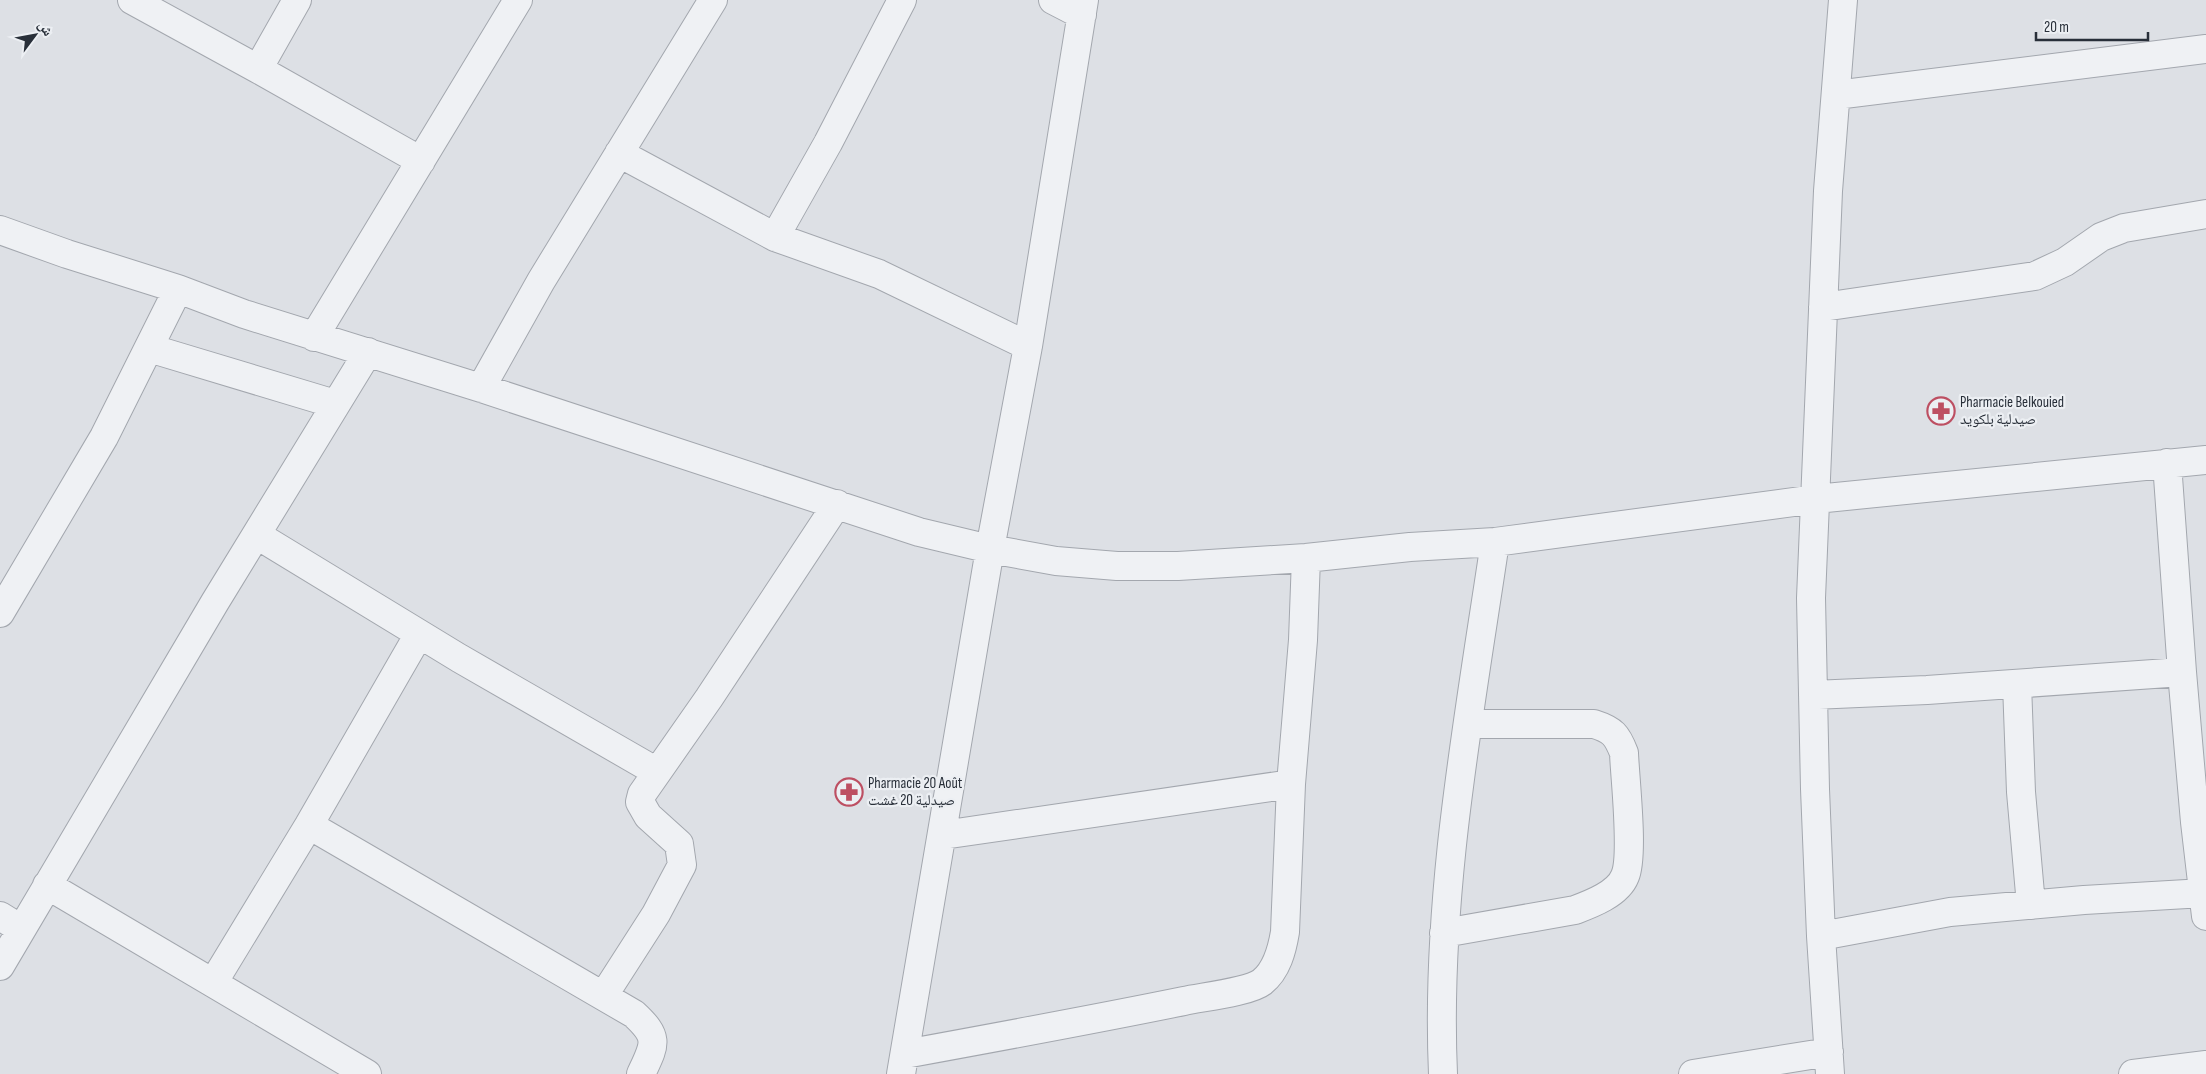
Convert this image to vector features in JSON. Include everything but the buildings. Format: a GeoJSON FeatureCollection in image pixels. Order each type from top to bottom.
{"type":"FeatureCollection","features":[{"type":"Feature","properties":{"kind":"street"},"geometry":{"type":"LineString","coordinates":[[132,0],[258,68],[421,161]]}},
{"type":"Feature","properties":{"kind":"street"},"geometry":{"type":"LineString","coordinates":[[258,68],[297,0]]}},
{"type":"Feature","properties":{"kind":"street"},"geometry":{"type":"LineString","coordinates":[[314,337],[518,0]]}},
{"type":"Feature","properties":{"kind":"street"},"geometry":{"type":"LineString","coordinates":[[776,237],[828,143],[902,0]]}},
{"type":"Feature","properties":{"kind":"street"},"geometry":{"type":"LineString","coordinates":[[1053,0],[1083,7],[1028,346],[990,549],[903,1064],[1126,1013],[1239,990],[1261,983],[1273,970],[1282,951],[1285,932],[1291,784],[1303,640],[1306,558]]}},
{"type":"Feature","properties":{"kind":"street"},"geometry":{"type":"LineString","coordinates":[[1694,1074],[1830,1063],[1821,936],[1811,598],[1828,191],[1843,0]]}},
{"type":"Feature","properties":{"kind":"street"},"geometry":{"type":"LineString","coordinates":[[481,388],[541,280],[619,153],[703,3]]}},
{"type":"Feature","properties":{"kind":"street"},"geometry":{"type":"LineString","coordinates":[[1836,95],[2206,50]]}},
{"type":"Feature","properties":{"kind":"street"},"geometry":{"type":"LineString","coordinates":[[619,153],[776,237],[879,274],[1028,346]]}},
{"type":"Feature","properties":{"kind":"street"},"geometry":{"type":"LineString","coordinates":[[1823,307],[2036,276],[2065,262],[2101,237],[2124,228],[2206,214]]}},
{"type":"Feature","properties":{"kind":"street"},"geometry":{"type":"LineString","coordinates":[[0,230],[67,254],[178,288],[244,314],[481,388],[919,532],[990,549],[1056,561],[1116,566],[1178,566],[1306,558],[1410,547],[1495,542],[1816,499],[2206,460]]}},
{"type":"Feature","properties":{"kind":"street"},"geometry":{"type":"LineString","coordinates":[[0,613],[104,438],[178,288]]}},
{"type":"Feature","properties":{"kind":"street"},"geometry":{"type":"LineString","coordinates":[[149,348],[335,404]]}},
{"type":"Feature","properties":{"kind":"street"},"geometry":{"type":"LineString","coordinates":[[0,966],[11,923],[47,885],[368,352]]}},
{"type":"Feature","properties":{"kind":"street"},"geometry":{"type":"LineString","coordinates":[[1821,936],[1950,912],[2031,905],[2205,904],[2197,742],[2182,672],[2166,463]]}},
{"type":"Feature","properties":{"kind":"street"},"geometry":{"type":"LineString","coordinates":[[604,995],[656,914],[682,865],[679,844],[648,816],[640,802],[642,794],[709,698],[837,504]]}},
{"type":"Feature","properties":{"kind":"street"},"geometry":{"type":"LineString","coordinates":[[257,535],[419,634],[657,772]]}},
{"type":"Feature","properties":{"kind":"street"},"geometry":{"type":"LineString","coordinates":[[1442,1074],[1441,1028],[1444,932],[1454,817],[1495,542]]}},
{"type":"Feature","properties":{"kind":"street"},"geometry":{"type":"LineString","coordinates":[[213,983],[309,825],[419,634]]}},
{"type":"Feature","properties":{"kind":"street"},"geometry":{"type":"LineString","coordinates":[[1813,695],[2017,684],[2182,672]]}},
{"type":"Feature","properties":{"kind":"street"},"geometry":{"type":"LineString","coordinates":[[2017,684],[2021,792],[2031,905]]}},
{"type":"Feature","properties":{"kind":"street"},"geometry":{"type":"LineString","coordinates":[[1444,932],[1575,910],[1595,902],[1625,878],[1629,860],[1624,753],[1617,736],[1605,728],[1594,724],[1468,724]]}},
{"type":"Feature","properties":{"kind":"street"},"geometry":{"type":"LineString","coordinates":[[943,835],[1291,784]]}},
{"type":"Feature","properties":{"kind":"street"},"geometry":{"type":"LineString","coordinates":[[309,825],[634,1014],[645,1024],[654,1039],[652,1051],[641,1074]]}},
{"type":"Feature","properties":{"kind":"street"},"geometry":{"type":"LineString","coordinates":[[47,885],[367,1074]]}},
{"type":"Feature","properties":{"kind":"street"},"geometry":{"type":"LineString","coordinates":[[2133,1074],[2206,1065]]}},
{"type":"Feature","properties":{"kind":"place","name":"Pharmacie Belkouied صيدلية بلكويد"},"geometry":{"type":"Point","coordinates":[1941,411]}},
{"type":"Feature","properties":{"kind":"place","name":"Pharmacie 20 Août صيدلية 20 غشت"},"geometry":{"type":"Point","coordinates":[849,792]}}]}
